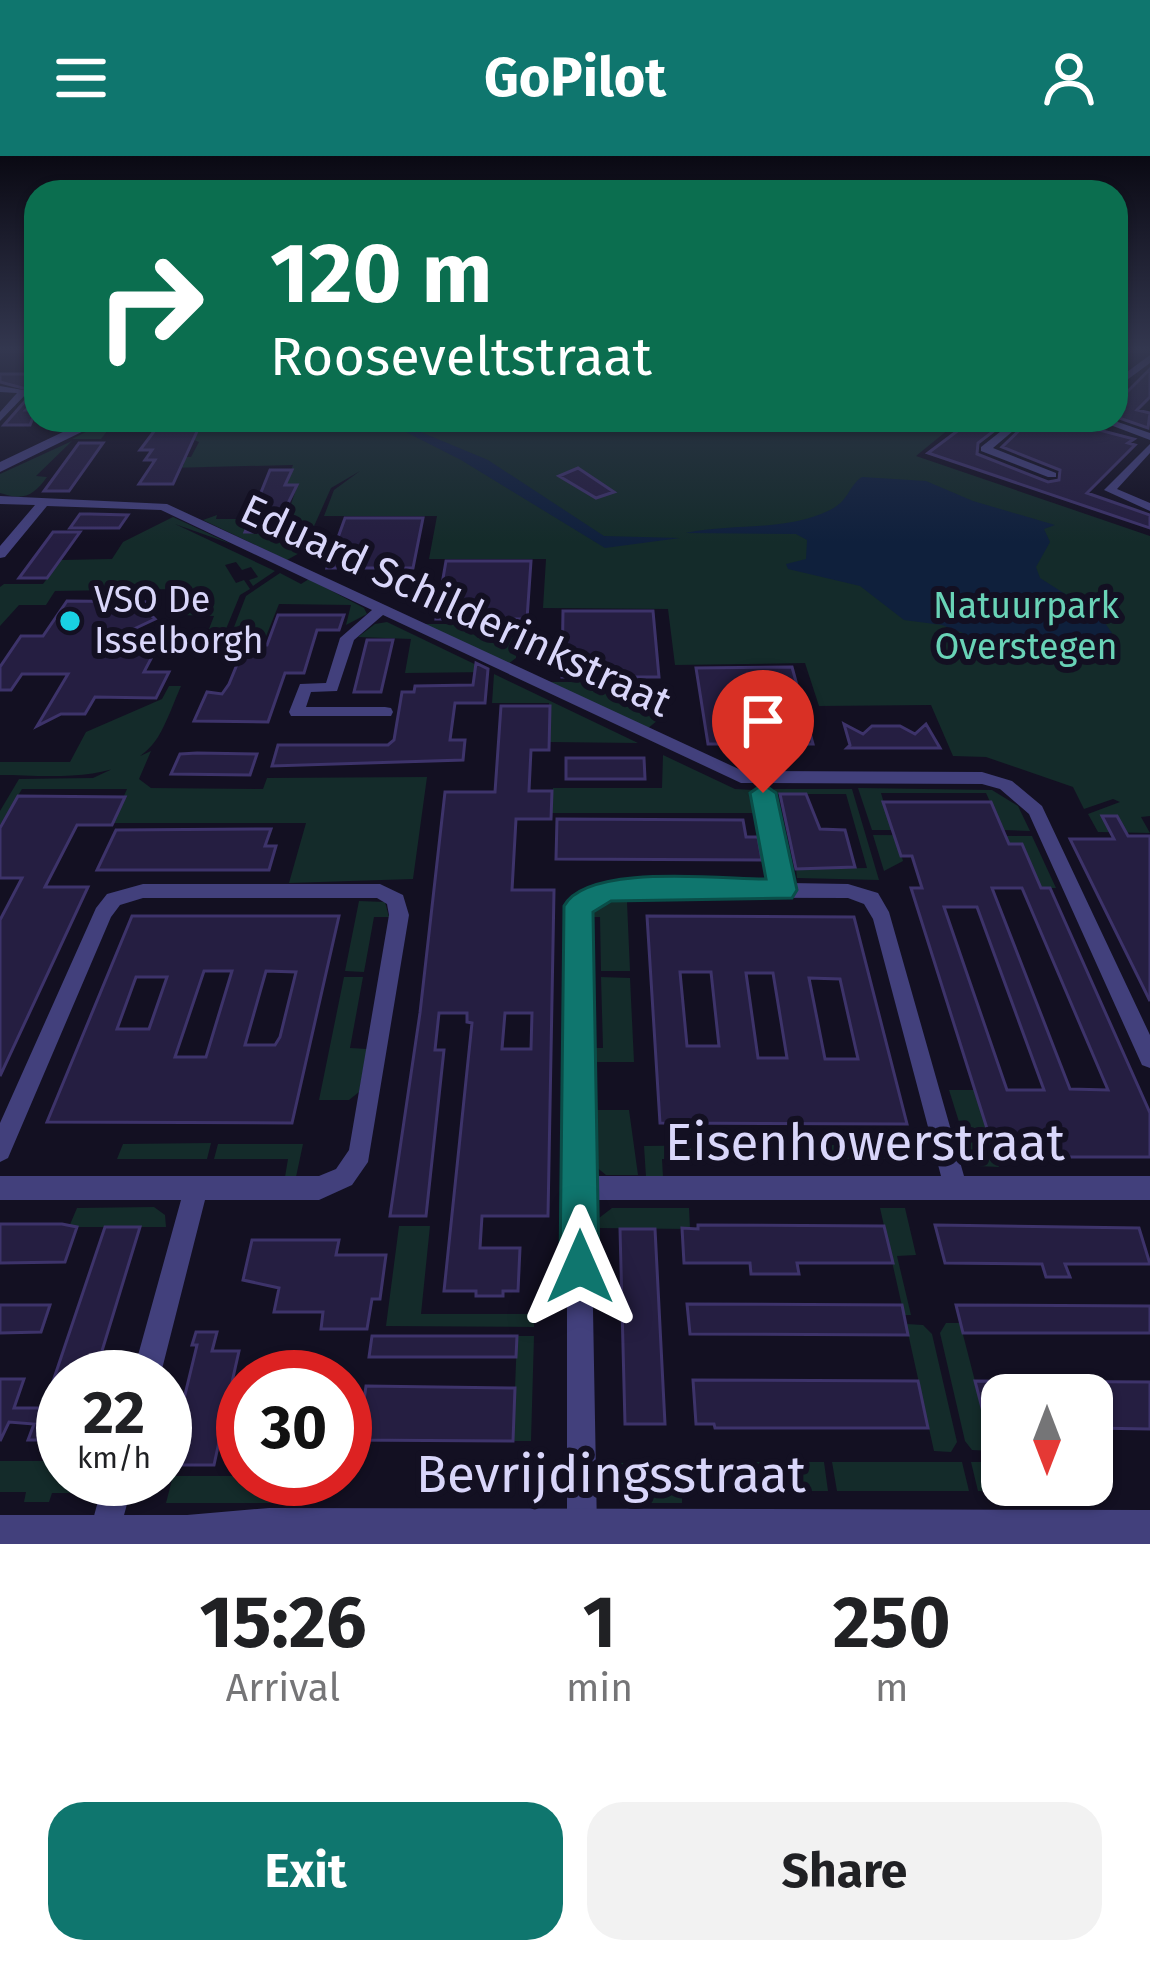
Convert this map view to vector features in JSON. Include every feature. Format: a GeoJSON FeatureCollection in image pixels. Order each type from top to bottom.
{"type":"FeatureCollection","features":[{"type":"Feature","properties":{"kind":"street"},"geometry":{"type":"LineString","coordinates":[[0,468],[74,432]]}},
{"type":"Feature","properties":{"kind":"street"},"geometry":{"type":"LineString","coordinates":[[1006,432],[985,449],[1052,475]]}},
{"type":"Feature","properties":{"kind":"street"},"geometry":{"type":"LineString","coordinates":[[1150,447],[1110,490],[1150,507]]}},
{"type":"Feature","properties":{"kind":"street","name":"Eduard Schilderinkstraat"},"geometry":{"type":"LineString","coordinates":[[0,500],[163,507],[741,777],[982,778],[1022,795],[1036,810],[1150,1058]]}},
{"type":"Feature","properties":{"kind":"street"},"geometry":{"type":"LineString","coordinates":[[0,554],[43,503]]}},
{"type":"Feature","properties":{"kind":"street"},"geometry":{"type":"LineString","coordinates":[[325,712],[347,638],[381,610]]}},
{"type":"Feature","properties":{"kind":"street"},"geometry":{"type":"LineString","coordinates":[[332,688],[304,687],[297,712],[385,712]]}},
{"type":"Feature","properties":{"kind":"street"},"geometry":{"type":"LineString","coordinates":[[763,793],[782,890]]}},
{"type":"Feature","properties":{"kind":"street"},"geometry":{"type":"LineString","coordinates":[[0,1150],[103,913],[115,899],[143,890],[380,891],[397,900],[399,915],[359,1154],[344,1177],[319,1188],[0,1188]]}},
{"type":"Feature","properties":{"kind":"street"},"geometry":{"type":"LineString","coordinates":[[582,1529],[578,906],[607,890],[848,891],[878,904],[956,1189]]}},
{"type":"Feature","properties":{"kind":"street","name":"Eisenhowerstraat"},"geometry":{"type":"LineString","coordinates":[[579,1188],[1150,1188]]}},
{"type":"Feature","properties":{"kind":"street"},"geometry":{"type":"LineString","coordinates":[[153,1350],[196,1189]]}},
{"type":"Feature","properties":{"kind":"street"},"geometry":{"type":"LineString","coordinates":[[102,1540],[111,1506]]}},
{"type":"Feature","properties":{"kind":"street","name":"Bevrijdingsstraat"},"geometry":{"type":"LineString","coordinates":[[0,1535],[102,1540],[269,1528],[1150,1530]]}},
{"type":"Feature","properties":{"kind":"green space","name":"Natuurpark Overstegen"},"geometry":{"type":"Polygon","coordinates":[[[86,432],[106,432],[101,439],[72,439],[86,432]]]}},
{"type":"Feature","properties":{"kind":"green space","name":"Natuurpark Overstegen"},"geometry":{"type":"Polygon","coordinates":[[[196,432],[945,432],[916,456],[1150,536],[1150,816],[1141,817],[1150,833],[1098,832],[1088,814],[1120,802],[1113,799],[1084,809],[1073,787],[986,757],[953,756],[931,705],[819,706],[805,663],[675,665],[668,609],[543,608],[546,559],[429,559],[437,516],[324,516],[334,490],[360,471],[331,488],[303,551],[287,560],[203,520],[217,515],[216,519],[242,519],[240,525],[284,526],[297,486],[285,485],[293,465],[165,468],[184,465],[184,457],[191,457],[199,442],[192,439],[196,432]]]}},
{"type":"Feature","properties":{"kind":"green space"},"geometry":{"type":"Polygon","coordinates":[[[72,441],[36,476],[47,477],[32,493],[16,497],[0,493],[0,474],[72,441]]]}},
{"type":"Feature","properties":{"kind":"green space"},"geometry":{"type":"Polygon","coordinates":[[[173,517],[231,544],[175,524],[275,571],[253,586],[249,580],[258,577],[251,567],[242,570],[236,562],[225,565],[236,583],[244,580],[250,589],[240,595],[226,629],[209,629],[214,616],[181,615],[167,609],[177,589],[55,591],[46,605],[19,605],[0,626],[0,587],[4,584],[43,584],[61,560],[112,559],[123,542],[173,517]]]}},
{"type":"Feature","properties":{"kind":"green space"},"geometry":{"type":"Polygon","coordinates":[[[280,573],[301,584],[309,579],[367,614],[346,625],[351,605],[279,604],[265,639],[229,640],[246,596],[280,573]]]}},
{"type":"Feature","properties":{"kind":"green space"},"geometry":{"type":"Polygon","coordinates":[[[387,622],[489,672],[405,673],[411,639],[358,637],[375,624],[387,622]]]}},
{"type":"Feature","properties":{"kind":"green space"},"geometry":{"type":"Polygon","coordinates":[[[423,624],[469,624],[468,630],[478,638],[512,638],[518,630],[516,658],[508,664],[423,624]]]}},
{"type":"Feature","properties":{"kind":"green space"},"geometry":{"type":"Polygon","coordinates":[[[494,674],[638,743],[549,742],[549,703],[492,703],[494,674]]]}},
{"type":"Feature","properties":{"kind":"green space"},"geometry":{"type":"Polygon","coordinates":[[[550,682],[598,682],[599,689],[607,690],[613,699],[650,699],[650,690],[654,690],[658,720],[647,729],[550,682]]]}},
{"type":"Feature","properties":{"kind":"green space"},"geometry":{"type":"Polygon","coordinates":[[[169,686],[181,686],[158,737],[127,764],[63,776],[0,775],[0,762],[70,762],[86,732],[162,699],[169,686]]]}},
{"type":"Feature","properties":{"kind":"green space"},"geometry":{"type":"Polygon","coordinates":[[[151,751],[139,779],[151,788],[263,789],[267,778],[427,777],[413,879],[289,883],[306,823],[112,823],[127,789],[22,789],[0,825],[0,811],[19,779],[93,778],[151,751]]]}},
{"type":"Feature","properties":{"kind":"green space"},"geometry":{"type":"Polygon","coordinates":[[[663,755],[735,789],[754,790],[759,813],[552,813],[553,788],[662,788],[663,755]]]}},
{"type":"Feature","properties":{"kind":"green space"},"geometry":{"type":"Polygon","coordinates":[[[858,788],[992,790],[1018,806],[1030,831],[1003,830],[986,793],[881,793],[892,830],[872,830],[858,788]]]}},
{"type":"Feature","properties":{"kind":"green space"},"geometry":{"type":"Polygon","coordinates":[[[774,789],[852,789],[879,880],[797,878],[796,869],[867,868],[846,794],[775,794],[774,789]]]}},
{"type":"Feature","properties":{"kind":"green space"},"geometry":{"type":"Polygon","coordinates":[[[873,835],[1032,836],[1056,888],[1041,888],[1021,844],[898,843],[903,861],[884,871],[873,835]]]}},
{"type":"Feature","properties":{"kind":"green space"},"geometry":{"type":"Polygon","coordinates":[[[359,901],[385,902],[389,917],[374,917],[364,972],[345,971],[359,901]]]}},
{"type":"Feature","properties":{"kind":"green space"},"geometry":{"type":"Polygon","coordinates":[[[593,902],[627,902],[630,971],[601,971],[600,917],[585,917],[593,902]]]}},
{"type":"Feature","properties":{"kind":"green space"},"geometry":{"type":"Polygon","coordinates":[[[344,977],[363,977],[350,1048],[367,1049],[359,1092],[349,1100],[319,1100],[344,977]]]}},
{"type":"Feature","properties":{"kind":"green space"},"geometry":{"type":"Polygon","coordinates":[[[601,977],[630,978],[634,1062],[593,1062],[593,1048],[603,1048],[601,977]]]}},
{"type":"Feature","properties":{"kind":"green space"},"geometry":{"type":"Polygon","coordinates":[[[949,1090],[974,1090],[999,1167],[978,1166],[971,1160],[949,1090]]]}},
{"type":"Feature","properties":{"kind":"green space"},"geometry":{"type":"Polygon","coordinates":[[[596,1110],[629,1110],[638,1175],[606,1175],[589,1161],[587,1148],[596,1147],[596,1110]]]}},
{"type":"Feature","properties":{"kind":"green space"},"geometry":{"type":"Polygon","coordinates":[[[211,1143],[207,1159],[117,1159],[123,1144],[211,1143]]]}},
{"type":"Feature","properties":{"kind":"green space"},"geometry":{"type":"Polygon","coordinates":[[[218,1144],[303,1144],[296,1177],[285,1177],[288,1159],[214,1159],[218,1144]]]}},
{"type":"Feature","properties":{"kind":"green space"},"geometry":{"type":"Polygon","coordinates":[[[727,1145],[729,1159],[662,1159],[663,1177],[646,1177],[644,1146],[727,1145]]]}},
{"type":"Feature","properties":{"kind":"green space"},"geometry":{"type":"Polygon","coordinates":[[[813,1145],[905,1145],[909,1159],[815,1159],[813,1145]]]}},
{"type":"Feature","properties":{"kind":"green space"},"geometry":{"type":"Polygon","coordinates":[[[154,1207],[165,1215],[166,1227],[69,1227],[77,1208],[154,1207]]]}},
{"type":"Feature","properties":{"kind":"green space"},"geometry":{"type":"Polygon","coordinates":[[[612,1208],[689,1208],[690,1229],[597,1228],[599,1218],[612,1208]]]}},
{"type":"Feature","properties":{"kind":"green space"},"geometry":{"type":"Polygon","coordinates":[[[880,1208],[905,1208],[916,1255],[897,1256],[911,1315],[904,1315],[880,1208]]]}},
{"type":"Feature","properties":{"kind":"green space"},"geometry":{"type":"Polygon","coordinates":[[[399,1226],[430,1226],[421,1314],[534,1314],[534,1327],[386,1326],[399,1226]]]}},
{"type":"Feature","properties":{"kind":"green space"},"geometry":{"type":"Polygon","coordinates":[[[946,1323],[960,1323],[981,1404],[981,1450],[972,1450],[965,1441],[940,1333],[946,1323]]]}},
{"type":"Feature","properties":{"kind":"green space"},"geometry":{"type":"Polygon","coordinates":[[[906,1324],[923,1325],[932,1334],[957,1442],[951,1452],[934,1451],[906,1324]]]}},
{"type":"Feature","properties":{"kind":"green space"},"geometry":{"type":"Polygon","coordinates":[[[517,1336],[534,1336],[531,1441],[513,1441],[517,1336]]]}},
{"type":"Feature","properties":{"kind":"green space"},"geometry":{"type":"Polygon","coordinates":[[[0,1461],[36,1461],[36,1502],[24,1502],[26,1492],[0,1492],[0,1461]]]}},
{"type":"Feature","properties":{"kind":"green space"},"geometry":{"type":"Polygon","coordinates":[[[710,1462],[712,1491],[682,1491],[682,1503],[637,1503],[610,1463],[710,1462]]]}},
{"type":"Feature","properties":{"kind":"green space"},"geometry":{"type":"Polygon","coordinates":[[[719,1462],[824,1462],[828,1491],[721,1491],[719,1462]]]}},
{"type":"Feature","properties":{"kind":"green space"},"geometry":{"type":"Polygon","coordinates":[[[832,1462],[962,1462],[969,1491],[837,1491],[832,1462]]]}},
{"type":"Feature","properties":{"kind":"green space"},"geometry":{"type":"Polygon","coordinates":[[[971,1462],[981,1462],[978,1491],[971,1462]]]}},
{"type":"Feature","properties":{"kind":"green space"},"geometry":{"type":"Polygon","coordinates":[[[192,1476],[216,1476],[216,1503],[192,1503],[192,1476]]]}},
{"type":"Feature","properties":{"kind":"water"},"geometry":{"type":"Polygon","coordinates":[[[406,432],[421,432],[488,460],[604,536],[680,538],[605,548],[406,432]]]}},
{"type":"Feature","properties":{"kind":"water"},"geometry":{"type":"Polygon","coordinates":[[[862,477],[926,481],[973,501],[1055,525],[1044,529],[1050,542],[1036,567],[1040,578],[1100,616],[1112,633],[1104,643],[1087,648],[1045,645],[1005,634],[979,639],[942,625],[904,620],[860,586],[788,569],[786,564],[806,559],[807,540],[796,534],[686,533],[813,517],[836,506],[862,477]]]}},
{"type":"Feature","properties":{"kind":"building"},"geometry":{"type":"Polygon","coordinates":[[[15,413],[24,413],[24,425],[4,425],[15,413]]]}},
{"type":"Feature","properties":{"kind":"building"},"geometry":{"type":"Polygon","coordinates":[[[1128,413],[1150,413],[1148,428],[1128,421],[1128,413]]]}},
{"type":"Feature","properties":{"kind":"building"},"geometry":{"type":"Polygon","coordinates":[[[154,432],[197,432],[173,484],[139,484],[155,460],[145,460],[152,450],[140,450],[154,432]]]}},
{"type":"Feature","properties":{"kind":"building"},"geometry":{"type":"Polygon","coordinates":[[[956,432],[992,432],[978,443],[977,454],[1048,482],[1059,480],[1060,470],[1002,447],[1018,432],[1107,432],[1134,439],[1128,443],[1135,445],[1087,493],[1150,515],[1150,528],[928,453],[956,432]]]}},
{"type":"Feature","properties":{"kind":"building"},"geometry":{"type":"Polygon","coordinates":[[[79,443],[103,443],[69,491],[44,491],[79,443]]]}},
{"type":"Feature","properties":{"kind":"building"},"geometry":{"type":"Polygon","coordinates":[[[578,468],[614,492],[596,498],[559,476],[578,468]]]}},
{"type":"Feature","properties":{"kind":"building"},"geometry":{"type":"Polygon","coordinates":[[[270,470],[292,470],[285,485],[297,485],[274,532],[245,532],[270,470]]]}},
{"type":"Feature","properties":{"kind":"building"},"geometry":{"type":"Polygon","coordinates":[[[80,514],[128,515],[119,528],[70,528],[80,514]]]}},
{"type":"Feature","properties":{"kind":"building"},"geometry":{"type":"Polygon","coordinates":[[[345,518],[423,518],[413,568],[327,568],[345,518]]]}},
{"type":"Feature","properties":{"kind":"building"},"geometry":{"type":"Polygon","coordinates":[[[53,532],[80,532],[47,578],[19,578],[53,532]]]}},
{"type":"Feature","properties":{"kind":"building"},"geometry":{"type":"Polygon","coordinates":[[[446,561],[531,561],[527,619],[436,619],[446,561]]]}},
{"type":"Feature","properties":{"kind":"building"},"geometry":{"type":"Polygon","coordinates":[[[67,601],[157,602],[150,614],[155,619],[119,636],[163,636],[144,672],[169,672],[156,698],[95,697],[85,714],[61,714],[37,726],[68,674],[22,674],[11,690],[0,690],[0,667],[21,636],[43,636],[67,601]]]}},
{"type":"Feature","properties":{"kind":"building"},"geometry":{"type":"Polygon","coordinates":[[[563,611],[653,611],[659,677],[562,677],[563,611]]]}},
{"type":"Feature","properties":{"kind":"building"},"geometry":{"type":"Polygon","coordinates":[[[278,615],[344,615],[339,630],[317,630],[304,673],[285,673],[268,722],[194,721],[207,692],[222,694],[229,684],[245,645],[267,645],[278,615]]]}},
{"type":"Feature","properties":{"kind":"building"},"geometry":{"type":"Polygon","coordinates":[[[367,640],[393,640],[381,692],[354,692],[367,640]]]}},
{"type":"Feature","properties":{"kind":"building"},"geometry":{"type":"Polygon","coordinates":[[[476,663],[488,669],[485,703],[455,703],[450,740],[465,740],[463,760],[272,766],[278,745],[388,745],[394,740],[402,692],[414,692],[415,686],[473,685],[476,663]]]}},
{"type":"Feature","properties":{"kind":"building"},"geometry":{"type":"Polygon","coordinates":[[[792,667],[813,744],[708,744],[696,668],[792,667]]]}},
{"type":"Feature","properties":{"kind":"building"},"geometry":{"type":"Polygon","coordinates":[[[501,706],[550,706],[549,750],[531,750],[529,791],[552,791],[551,819],[516,819],[512,890],[554,890],[548,1216],[482,1216],[480,1248],[520,1248],[518,1291],[476,1296],[476,1291],[444,1291],[472,1023],[467,1022],[467,1013],[439,1013],[435,1050],[444,1050],[426,1216],[390,1216],[420,1013],[445,792],[495,792],[501,706]],[[505,1013],[502,1049],[531,1049],[532,1013],[505,1013]]]}},
{"type":"Feature","properties":{"kind":"building"},"geometry":{"type":"Polygon","coordinates":[[[844,724],[863,734],[872,726],[900,726],[915,734],[926,724],[940,748],[847,748],[844,724]]]}},
{"type":"Feature","properties":{"kind":"building"},"geometry":{"type":"Polygon","coordinates":[[[180,754],[257,754],[250,775],[171,774],[180,754]]]}},
{"type":"Feature","properties":{"kind":"building"},"geometry":{"type":"Polygon","coordinates":[[[566,758],[644,758],[645,779],[566,779],[566,758]]]}},
{"type":"Feature","properties":{"kind":"building"},"geometry":{"type":"Polygon","coordinates":[[[780,794],[806,794],[820,829],[845,830],[855,867],[796,869],[780,794]]]}},
{"type":"Feature","properties":{"kind":"building"},"geometry":{"type":"Polygon","coordinates":[[[18,796],[125,797],[112,825],[77,825],[45,887],[88,887],[0,1076],[0,920],[22,878],[0,878],[0,828],[18,796]]]}},
{"type":"Feature","properties":{"kind":"building"},"geometry":{"type":"Polygon","coordinates":[[[883,802],[991,802],[1009,844],[1022,844],[1041,888],[1050,888],[1150,1113],[1150,1157],[996,1157],[911,888],[922,888],[912,856],[901,856],[883,802]],[[992,888],[1070,1089],[1108,1090],[1022,888],[992,888]],[[944,907],[1007,1090],[1044,1090],[977,907],[944,907]]]}},
{"type":"Feature","properties":{"kind":"building"},"geometry":{"type":"Polygon","coordinates":[[[1102,816],[1117,816],[1128,836],[1150,836],[1150,1001],[1070,839],[1114,839],[1102,816]]]}},
{"type":"Feature","properties":{"kind":"building"},"geometry":{"type":"Polygon","coordinates":[[[557,819],[743,820],[746,837],[758,837],[762,860],[556,859],[557,819]]]}},
{"type":"Feature","properties":{"kind":"building"},"geometry":{"type":"Polygon","coordinates":[[[271,829],[265,846],[276,846],[269,870],[97,870],[116,830],[271,829]]]}},
{"type":"Feature","properties":{"kind":"building"},"geometry":{"type":"Polygon","coordinates":[[[132,916],[339,916],[292,1123],[47,1122],[132,916]],[[204,971],[175,1057],[206,1057],[232,971],[204,971]],[[266,971],[245,1045],[275,1045],[296,972],[266,971]],[[136,977],[117,1029],[149,1029],[167,977],[136,977]]]}},
{"type":"Feature","properties":{"kind":"building"},"geometry":{"type":"Polygon","coordinates":[[[647,916],[854,917],[907,1124],[660,1123],[647,916]],[[680,972],[687,1046],[719,1046],[711,972],[680,972]],[[746,973],[758,1058],[787,1058],[773,973],[746,973]],[[809,978],[825,1059],[858,1059],[840,979],[809,978]]]}},
{"type":"Feature","properties":{"kind":"building"},"geometry":{"type":"Polygon","coordinates":[[[0,1224],[77,1227],[65,1262],[0,1263],[0,1224]]]}},
{"type":"Feature","properties":{"kind":"building"},"geometry":{"type":"Polygon","coordinates":[[[698,1225],[884,1226],[893,1263],[797,1263],[799,1274],[751,1274],[750,1263],[684,1263],[682,1228],[698,1229],[698,1225]]]}},
{"type":"Feature","properties":{"kind":"building"},"geometry":{"type":"Polygon","coordinates":[[[935,1225],[1139,1228],[1150,1264],[1065,1264],[1070,1277],[1046,1277],[1042,1264],[945,1263],[935,1225]]]}},
{"type":"Feature","properties":{"kind":"building"},"geometry":{"type":"Polygon","coordinates":[[[105,1227],[140,1227],[102,1350],[64,1350],[105,1227]]]}},
{"type":"Feature","properties":{"kind":"building"},"geometry":{"type":"Polygon","coordinates":[[[620,1229],[655,1229],[665,1424],[625,1424],[620,1229]]]}},
{"type":"Feature","properties":{"kind":"building"},"geometry":{"type":"Polygon","coordinates":[[[252,1240],[339,1240],[336,1255],[386,1255],[380,1299],[372,1299],[367,1329],[321,1329],[323,1312],[274,1312],[279,1288],[243,1280],[252,1240]]]}},
{"type":"Feature","properties":{"kind":"building"},"geometry":{"type":"Polygon","coordinates":[[[687,1304],[902,1305],[908,1335],[690,1334],[687,1304]]]}},
{"type":"Feature","properties":{"kind":"building"},"geometry":{"type":"Polygon","coordinates":[[[0,1305],[50,1305],[41,1332],[0,1333],[0,1305]]]}},
{"type":"Feature","properties":{"kind":"building"},"geometry":{"type":"Polygon","coordinates":[[[956,1305],[1150,1306],[1150,1333],[963,1333],[956,1305]]]}},
{"type":"Feature","properties":{"kind":"building"},"geometry":{"type":"Polygon","coordinates":[[[196,1332],[217,1332],[212,1351],[216,1351],[214,1465],[192,1465],[192,1366],[197,1345],[192,1345],[196,1332]]]}},
{"type":"Feature","properties":{"kind":"building"},"geometry":{"type":"Polygon","coordinates":[[[372,1336],[517,1336],[516,1357],[372,1357],[372,1336]]]}},
{"type":"Feature","properties":{"kind":"building"},"geometry":{"type":"Polygon","coordinates":[[[0,1379],[24,1379],[14,1408],[36,1408],[36,1440],[28,1440],[34,1424],[9,1422],[0,1441],[0,1379]]]}},
{"type":"Feature","properties":{"kind":"building"},"geometry":{"type":"Polygon","coordinates":[[[693,1380],[918,1381],[928,1428],[715,1428],[714,1424],[696,1424],[693,1380]]]}},
{"type":"Feature","properties":{"kind":"building"},"geometry":{"type":"Polygon","coordinates":[[[1113,1382],[1150,1382],[1150,1429],[1113,1428],[1113,1382]]]}},
{"type":"Feature","properties":{"kind":"building"},"geometry":{"type":"Polygon","coordinates":[[[372,1386],[515,1388],[513,1441],[372,1440],[372,1386]]]}},
{"type":"Feature","properties":{"kind":"place","name":"VSO De Isselborgh"},"geometry":{"type":"Point","coordinates":[70,621]}},
{"type":"Feature","properties":{"kind":"route"},"geometry":{"type":"LineString","coordinates":[[580,1267],[578,906],[607,890],[782,890],[763,793]]}}]}
